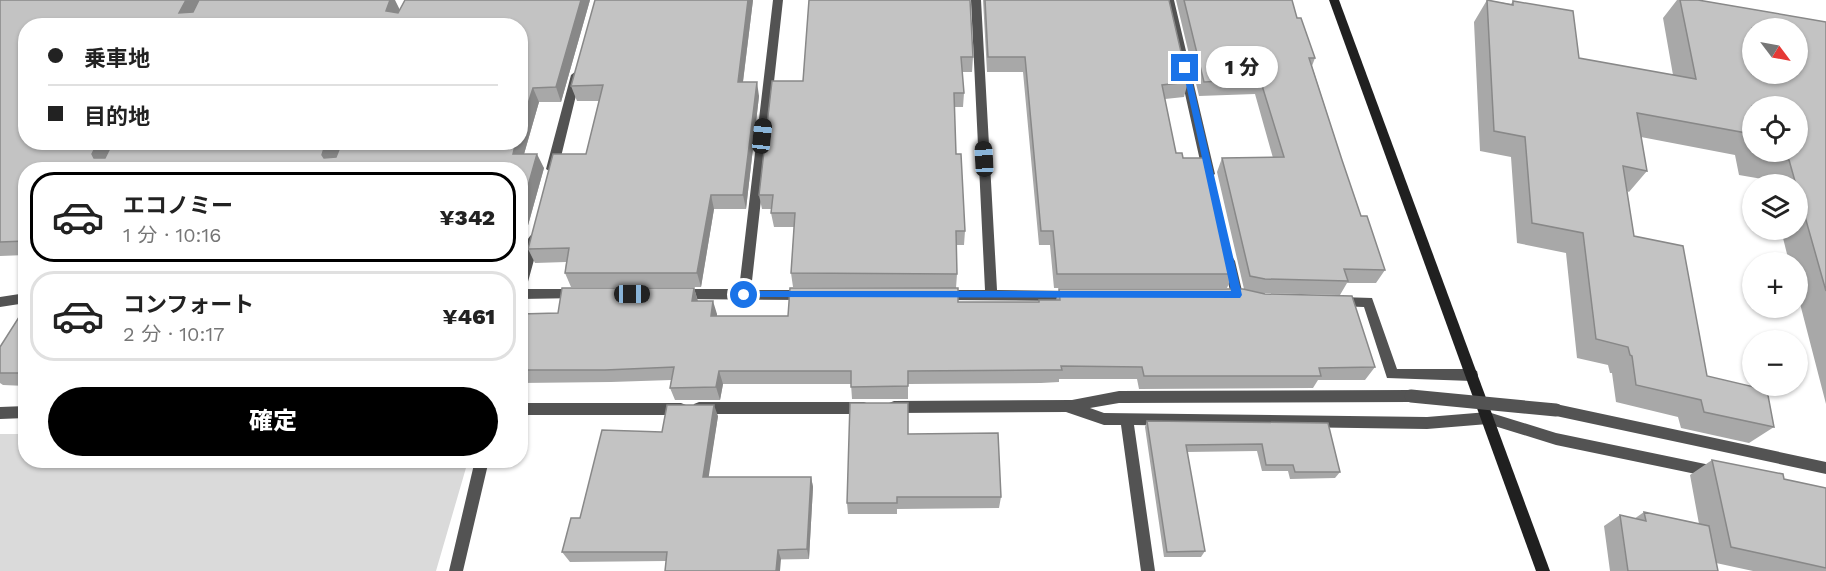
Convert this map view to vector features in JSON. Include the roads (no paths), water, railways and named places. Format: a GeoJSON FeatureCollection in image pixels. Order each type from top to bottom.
{"type":"FeatureCollection","features":[{"type":"Feature","properties":{"kind":"street"},"geometry":{"type":"LineString","coordinates":[[744,295],[778,0]]}},
{"type":"Feature","properties":{"kind":"street"},"geometry":{"type":"LineString","coordinates":[[976,0],[991,296]]}},
{"type":"Feature","properties":{"kind":"street"},"geometry":{"type":"LineString","coordinates":[[1169,0],[1211,182]]}},
{"type":"Feature","properties":{"kind":"street"},"geometry":{"type":"LineString","coordinates":[[1334,0],[1543,571]]}},
{"type":"Feature","properties":{"kind":"street"},"geometry":{"type":"LineString","coordinates":[[548,185],[581,58]]}},
{"type":"Feature","properties":{"kind":"street"},"geometry":{"type":"LineString","coordinates":[[528,260],[536,231]]}},
{"type":"Feature","properties":{"kind":"street"},"geometry":{"type":"LineString","coordinates":[[1226,249],[1236,296]]}},
{"type":"Feature","properties":{"kind":"street"},"geometry":{"type":"LineString","coordinates":[[528,294],[591,294]]}},
{"type":"Feature","properties":{"kind":"street"},"geometry":{"type":"LineString","coordinates":[[674,294],[815,295]]}},
{"type":"Feature","properties":{"kind":"street"},"geometry":{"type":"LineString","coordinates":[[932,295],[1085,296]]}},
{"type":"Feature","properties":{"kind":"street"},"geometry":{"type":"LineString","coordinates":[[0,302],[18,299]]}},
{"type":"Feature","properties":{"kind":"street"},"geometry":{"type":"LineString","coordinates":[[1324,301],[1368,302],[1392,374],[1472,375]]}},
{"type":"Feature","properties":{"kind":"street"},"geometry":{"type":"LineString","coordinates":[[528,409],[1068,406],[1119,397],[1411,396],[1556,410],[1826,468]]}},
{"type":"Feature","properties":{"kind":"street"},"geometry":{"type":"LineString","coordinates":[[1068,406],[1104,419],[1427,423],[1488,418],[1556,440],[1732,476]]}},
{"type":"Feature","properties":{"kind":"street"},"geometry":{"type":"LineString","coordinates":[[0,413],[18,412]]}},
{"type":"Feature","properties":{"kind":"street"},"geometry":{"type":"LineString","coordinates":[[1127,419],[1148,571]]}},
{"type":"Feature","properties":{"kind":"street"},"geometry":{"type":"LineString","coordinates":[[456,571],[480,468]]}}]}
